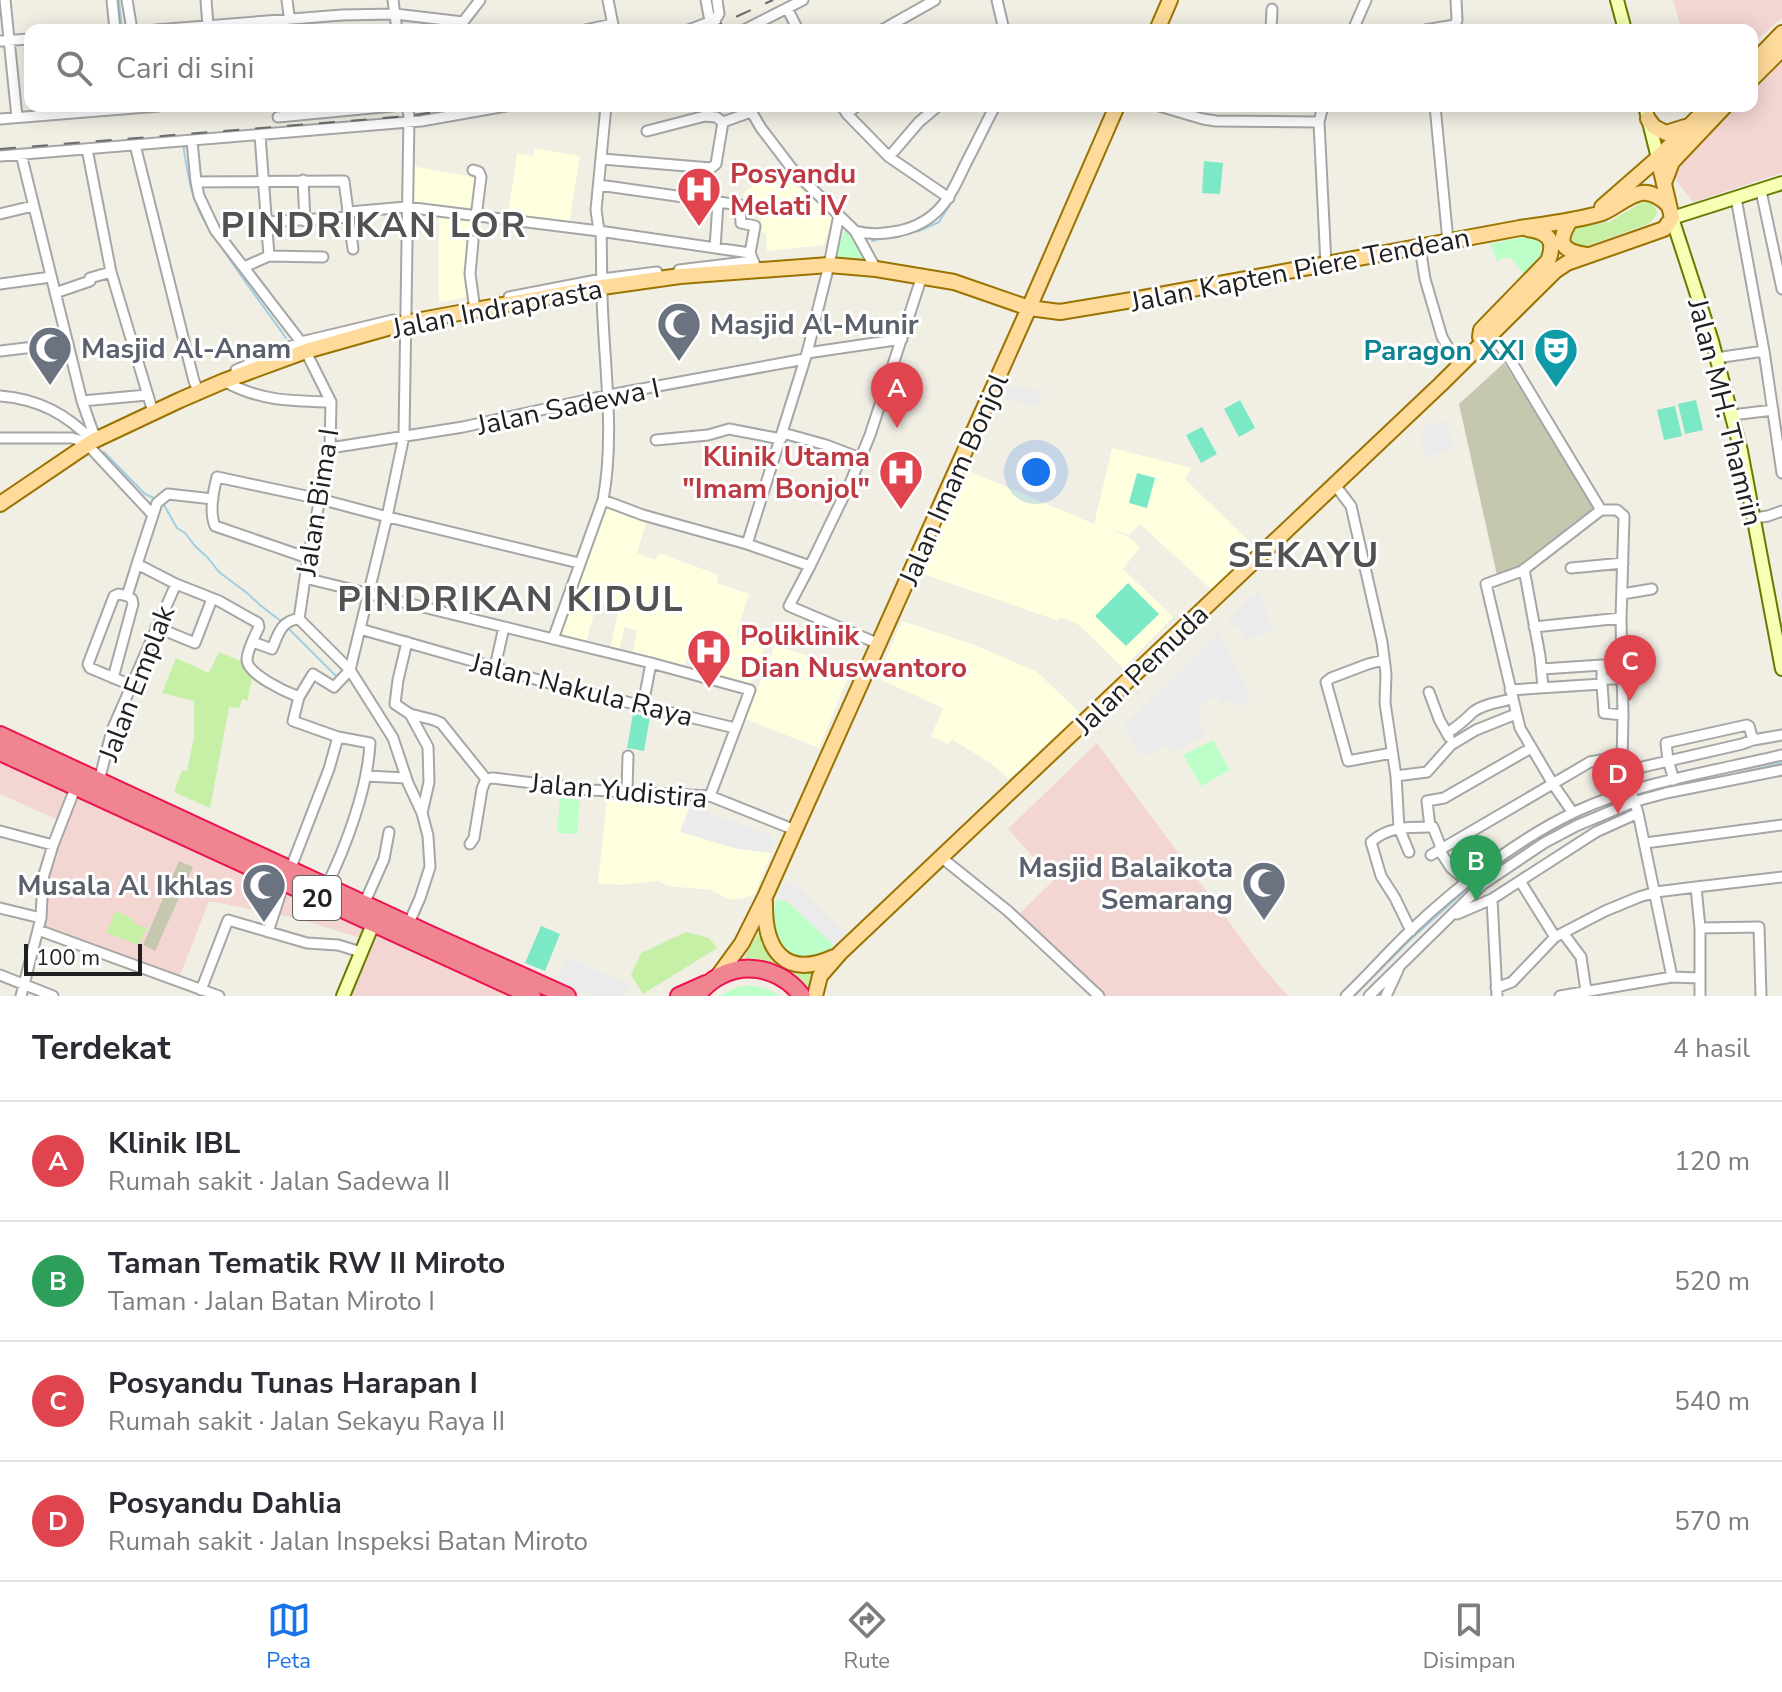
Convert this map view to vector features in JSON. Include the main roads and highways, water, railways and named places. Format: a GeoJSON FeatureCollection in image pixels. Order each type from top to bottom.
{"type":"FeatureCollection","features":[{"type":"Feature","properties":{"kind":"highway","name":"20"},"geometry":{"type":"LineString","coordinates":[[0,735],[99,781],[373,924],[532,996]]}},
{"type":"Feature","properties":{"kind":"highway","name":"20"},"geometry":{"type":"LineString","coordinates":[[0,752],[287,877],[326,887],[567,996]]}},
{"type":"Feature","properties":{"kind":"highway"},"geometry":{"type":"LineString","coordinates":[[679,996],[735,969],[751,968],[767,970],[782,977],[802,996]]}},
{"type":"Feature","properties":{"kind":"main road"},"geometry":{"type":"LineString","coordinates":[[1160,24],[1170,0]]}},
{"type":"Feature","properties":{"kind":"main road"},"geometry":{"type":"LineString","coordinates":[[1617,0],[1623,24]]}},
{"type":"Feature","properties":{"kind":"main road"},"geometry":{"type":"LineString","coordinates":[[1758,58],[1782,33]]}},
{"type":"Feature","properties":{"kind":"main road"},"geometry":{"type":"LineString","coordinates":[[1758,73],[1782,49]]}},
{"type":"Feature","properties":{"kind":"main road","name":"Jalan Imam Bonjol"},"geometry":{"type":"LineString","coordinates":[[707,985],[742,943],[765,897],[1114,112]]}},
{"type":"Feature","properties":{"kind":"main road"},"geometry":{"type":"LineString","coordinates":[[1593,215],[1658,158],[1703,112]]}},
{"type":"Feature","properties":{"kind":"main road"},"geometry":{"type":"LineString","coordinates":[[1664,183],[1672,162],[1719,112]]}},
{"type":"Feature","properties":{"kind":"main road"},"geometry":{"type":"LineString","coordinates":[[1646,113],[1659,131],[1666,133],[1689,125]]}},
{"type":"Feature","properties":{"kind":"main road"},"geometry":{"type":"LineString","coordinates":[[1646,113],[1658,158]]}},
{"type":"Feature","properties":{"kind":"main road","name":"Jalan MH. Thamrin"},"geometry":{"type":"LineString","coordinates":[[1658,158],[1671,212],[1732,415],[1778,624],[1782,669]]}},
{"type":"Feature","properties":{"kind":"main road"},"geometry":{"type":"LineString","coordinates":[[1586,256],[1565,248],[1562,236],[1570,221],[1606,212],[1642,193],[1665,201],[1671,212],[1781,187]]}},
{"type":"Feature","properties":{"kind":"main road","name":"Jalan Pemuda"},"geometry":{"type":"LineString","coordinates":[[815,996],[820,976],[840,953],[1459,367],[1555,271],[1567,263],[1664,229],[1671,212]]}},
{"type":"Feature","properties":{"kind":"main road","name":"Jalan Kapten Piere Tendean"},"geometry":{"type":"LineString","coordinates":[[1029,308],[1060,312],[1570,221]]}},
{"type":"Feature","properties":{"kind":"main road"},"geometry":{"type":"LineString","coordinates":[[1478,348],[1481,330],[1548,261],[1551,254],[1550,238],[1542,232],[1520,228]]}},
{"type":"Feature","properties":{"kind":"main road","name":"Jalan Indraprasta"},"geometry":{"type":"LineString","coordinates":[[0,504],[92,440],[152,410],[304,347],[405,320],[475,310],[602,283],[680,276],[753,262],[829,265],[922,276],[967,286],[1029,308]]}},
{"type":"Feature","properties":{"kind":"main road"},"geometry":{"type":"LineString","coordinates":[[765,897],[768,939],[782,958],[812,964],[840,953]]}},
{"type":"Feature","properties":{"kind":"main road"},"geometry":{"type":"LineString","coordinates":[[343,996],[373,924]]}},
{"type":"Feature","properties":{"kind":"waterway"},"geometry":{"type":"LineString","coordinates":[[119,0],[121,24]]}},
{"type":"Feature","properties":{"kind":"waterway"},"geometry":{"type":"LineString","coordinates":[[908,233],[939,222],[997,112]]}},
{"type":"Feature","properties":{"kind":"waterway"},"geometry":{"type":"LineString","coordinates":[[183,144],[194,198],[209,229]]}},
{"type":"Feature","properties":{"kind":"waterway"},"geometry":{"type":"LineString","coordinates":[[215,237],[286,338]]}},
{"type":"Feature","properties":{"kind":"waterway"},"geometry":{"type":"LineString","coordinates":[[872,241],[887,237]]}},
{"type":"Feature","properties":{"kind":"waterway"},"geometry":{"type":"LineString","coordinates":[[104,452],[145,494],[156,499]]}},
{"type":"Feature","properties":{"kind":"waterway"},"geometry":{"type":"LineString","coordinates":[[164,505],[177,528],[219,572],[282,622]]}},
{"type":"Feature","properties":{"kind":"waterway"},"geometry":{"type":"LineString","coordinates":[[287,627],[337,677]]}},
{"type":"Feature","properties":{"kind":"waterway"},"geometry":{"type":"LineString","coordinates":[[1714,779],[1782,763]]}},
{"type":"Feature","properties":{"kind":"waterway"},"geometry":{"type":"LineString","coordinates":[[1354,996],[1476,881],[1562,826],[1629,798]]}},
{"type":"Feature","properties":{"kind":"railway"},"geometry":{"type":"LineString","coordinates":[[720,24],[773,0]]}},
{"type":"Feature","properties":{"kind":"railway"},"geometry":{"type":"LineString","coordinates":[[0,149],[433,112]]}},
{"type":"Feature","properties":{"kind":"place","name":"Posyandu Melati IV"},"geometry":{"type":"Point","coordinates":[699,228]}},
{"type":"Feature","properties":{"kind":"place","name":"Masjid Al-Munir"},"geometry":{"type":"Point","coordinates":[679,363]}},
{"type":"Feature","properties":{"kind":"place","name":"Masjid Al-Anam"},"geometry":{"type":"Point","coordinates":[50,387]}},
{"type":"Feature","properties":{"kind":"place","name":"Paragon XXI"},"geometry":{"type":"Point","coordinates":[1556,389]}},
{"type":"Feature","properties":{"kind":"place","name":"Klinik IBL"},"geometry":{"type":"Point","coordinates":[897,428]}},
{"type":"Feature","properties":{"kind":"place","name":"Klinik Utama \"Imam Bonjol\""},"geometry":{"type":"Point","coordinates":[901,511]}},
{"type":"Feature","properties":{"kind":"place","name":"Poliklinik Dian Nuswantoro"},"geometry":{"type":"Point","coordinates":[709,690]}},
{"type":"Feature","properties":{"kind":"place","name":"Posyandu Tunas Harapan I"},"geometry":{"type":"Point","coordinates":[1630,701]}},
{"type":"Feature","properties":{"kind":"place","name":"Posyandu Dahlia"},"geometry":{"type":"Point","coordinates":[1618,814]}},
{"type":"Feature","properties":{"kind":"place","name":"Taman Tematik RW II Miroto"},"geometry":{"type":"Point","coordinates":[1476,901]}},
{"type":"Feature","properties":{"kind":"place","name":"Masjid Balaikota Semarang"},"geometry":{"type":"Point","coordinates":[1264,922]}},
{"type":"Feature","properties":{"kind":"place","name":"Musala Al Ikhlas"},"geometry":{"type":"Point","coordinates":[264,924]}},
{"type":"Feature","properties":{"kind":"district","name":"PINDRIKAN LOR"},"geometry":{"type":"Point","coordinates":[374,224]}},
{"type":"Feature","properties":{"kind":"district","name":"SEKAYU"},"geometry":{"type":"Point","coordinates":[1304,554]}},
{"type":"Feature","properties":{"kind":"district","name":"PINDRIKAN KIDUL"},"geometry":{"type":"Point","coordinates":[511,598]}}]}
